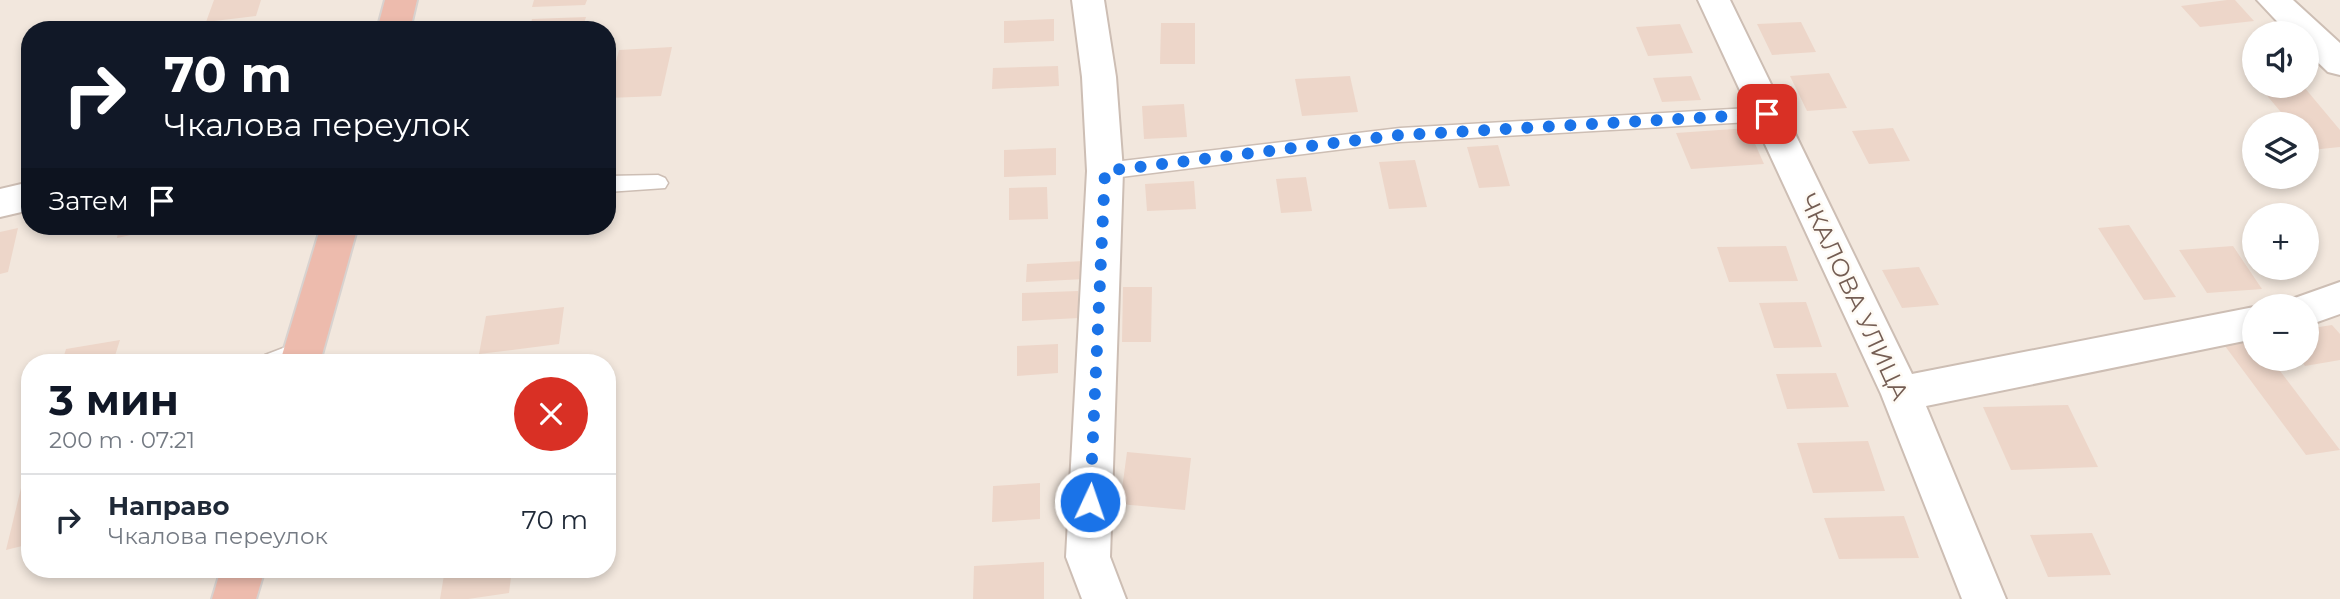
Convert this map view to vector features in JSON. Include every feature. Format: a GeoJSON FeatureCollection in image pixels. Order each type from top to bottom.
{"type":"FeatureCollection","features":[{"type":"Feature","properties":{"kind":"highway"},"geometry":{"type":"LineString","coordinates":[[395,21],[401,0]]}},
{"type":"Feature","properties":{"kind":"highway"},"geometry":{"type":"LineString","coordinates":[[293,354],[336,235]]}},
{"type":"Feature","properties":{"kind":"highway"},"geometry":{"type":"LineString","coordinates":[[234,599],[240,578]]}},
{"type":"Feature","properties":{"kind":"street"},"geometry":{"type":"LineString","coordinates":[[1088,0],[1099,77],[1105,171],[1088,557],[1104,599]]}},
{"type":"Feature","properties":{"kind":"street","name":"ЧКАЛОВА УЛИЦА"},"geometry":{"type":"LineString","coordinates":[[1714,0],[1901,394],[1984,599]]}},
{"type":"Feature","properties":{"kind":"street"},"geometry":{"type":"LineString","coordinates":[[2273,0],[2340,63]]}},
{"type":"Feature","properties":{"kind":"street"},"geometry":{"type":"LineString","coordinates":[[0,203],[21,198]]}},
{"type":"Feature","properties":{"kind":"street"},"geometry":{"type":"LineString","coordinates":[[2319,305],[2340,298]]}},
{"type":"Feature","properties":{"kind":"street"},"geometry":{"type":"LineString","coordinates":[[1901,394],[2242,325]]}},
{"type":"Feature","properties":{"kind":"lane"},"geometry":{"type":"LineString","coordinates":[[1105,171],[1400,135],[1767,114]]}},
{"type":"Feature","properties":{"kind":"lane"},"geometry":{"type":"LineString","coordinates":[[616,184],[658,183]]}},
{"type":"Feature","properties":{"kind":"shaded area"},"geometry":{"type":"Polygon","coordinates":[[[0,0],[2340,0],[2340,599],[0,599],[0,0]]]}},
{"type":"Feature","properties":{"kind":"building"},"geometry":{"type":"Polygon","coordinates":[[[214,0],[261,0],[256,16],[206,21],[214,0]]]}},
{"type":"Feature","properties":{"kind":"building"},"geometry":{"type":"Polygon","coordinates":[[[534,0],[587,0],[585,5],[532,7],[534,0]]]}},
{"type":"Feature","properties":{"kind":"building"},"geometry":{"type":"Polygon","coordinates":[[[2235,0],[2254,21],[2200,27],[2181,6],[2235,0]]]}},
{"type":"Feature","properties":{"kind":"building"},"geometry":{"type":"Polygon","coordinates":[[[586,17],[585,21],[532,19],[586,17]]]}},
{"type":"Feature","properties":{"kind":"building"},"geometry":{"type":"Polygon","coordinates":[[[1054,19],[1054,41],[1004,43],[1004,21],[1054,19]]]}},
{"type":"Feature","properties":{"kind":"building"},"geometry":{"type":"Polygon","coordinates":[[[1801,22],[1816,52],[1772,55],[1757,24],[1801,22]]]}},
{"type":"Feature","properties":{"kind":"building"},"geometry":{"type":"Polygon","coordinates":[[[1161,23],[1195,23],[1195,64],[1160,64],[1161,23]]]}},
{"type":"Feature","properties":{"kind":"building"},"geometry":{"type":"Polygon","coordinates":[[[1680,24],[1693,53],[1648,56],[1636,27],[1680,24]]]}},
{"type":"Feature","properties":{"kind":"building"},"geometry":{"type":"Polygon","coordinates":[[[672,47],[661,96],[616,98],[616,62],[619,50],[672,47]]]}},
{"type":"Feature","properties":{"kind":"building"},"geometry":{"type":"Polygon","coordinates":[[[1058,66],[1059,86],[992,89],[993,68],[1058,66]]]}},
{"type":"Feature","properties":{"kind":"building"},"geometry":{"type":"Polygon","coordinates":[[[1829,73],[1847,108],[1807,111],[1790,76],[1829,73]]]}},
{"type":"Feature","properties":{"kind":"building"},"geometry":{"type":"Polygon","coordinates":[[[1350,76],[1358,112],[1302,116],[1295,79],[1350,76]]]}},
{"type":"Feature","properties":{"kind":"building"},"geometry":{"type":"Polygon","coordinates":[[[1691,76],[1701,100],[1662,102],[1653,78],[1691,76]]]}},
{"type":"Feature","properties":{"kind":"building"},"geometry":{"type":"Polygon","coordinates":[[[2269,98],[2313,98],[2340,130],[2340,147],[2319,149],[2319,112],[2281,112],[2269,98]]]}},
{"type":"Feature","properties":{"kind":"building"},"geometry":{"type":"Polygon","coordinates":[[[1184,104],[1187,137],[1144,139],[1142,106],[1184,104]]]}},
{"type":"Feature","properties":{"kind":"building"},"geometry":{"type":"Polygon","coordinates":[[[1748,128],[1764,164],[1691,169],[1676,133],[1748,128]]]}},
{"type":"Feature","properties":{"kind":"building"},"geometry":{"type":"Polygon","coordinates":[[[1893,128],[1910,161],[1869,164],[1852,131],[1893,128]]]}},
{"type":"Feature","properties":{"kind":"building"},"geometry":{"type":"Polygon","coordinates":[[[1498,145],[1510,186],[1479,188],[1467,147],[1498,145]]]}},
{"type":"Feature","properties":{"kind":"building"},"geometry":{"type":"Polygon","coordinates":[[[1056,148],[1056,175],[1004,177],[1004,150],[1056,148]]]}},
{"type":"Feature","properties":{"kind":"building"},"geometry":{"type":"Polygon","coordinates":[[[1415,160],[1427,207],[1389,209],[1379,162],[1415,160]]]}},
{"type":"Feature","properties":{"kind":"building"},"geometry":{"type":"Polygon","coordinates":[[[1306,177],[1312,211],[1281,213],[1276,179],[1306,177]]]}},
{"type":"Feature","properties":{"kind":"building"},"geometry":{"type":"Polygon","coordinates":[[[1194,181],[1196,209],[1147,211],[1145,184],[1194,181]]]}},
{"type":"Feature","properties":{"kind":"building"},"geometry":{"type":"Polygon","coordinates":[[[1047,187],[1048,219],[1009,220],[1009,188],[1047,187]]]}},
{"type":"Feature","properties":{"kind":"building"},"geometry":{"type":"Polygon","coordinates":[[[2129,225],[2176,297],[2144,300],[2098,228],[2129,225]]]}},
{"type":"Feature","properties":{"kind":"building"},"geometry":{"type":"Polygon","coordinates":[[[18,228],[8,272],[0,274],[0,232],[18,228]]]}},
{"type":"Feature","properties":{"kind":"building"},"geometry":{"type":"Polygon","coordinates":[[[1786,246],[1798,281],[1729,282],[1717,247],[1786,246]]]}},
{"type":"Feature","properties":{"kind":"building"},"geometry":{"type":"Polygon","coordinates":[[[2233,246],[2242,259],[2242,280],[2256,280],[2262,289],[2207,293],[2179,250],[2233,246]]]}},
{"type":"Feature","properties":{"kind":"building"},"geometry":{"type":"Polygon","coordinates":[[[1084,261],[1085,279],[1026,282],[1027,264],[1084,261]]]}},
{"type":"Feature","properties":{"kind":"building"},"geometry":{"type":"Polygon","coordinates":[[[1919,267],[1939,305],[1902,308],[1882,270],[1919,267]]]}},
{"type":"Feature","properties":{"kind":"building"},"geometry":{"type":"Polygon","coordinates":[[[1123,287],[1152,287],[1151,342],[1122,342],[1123,287]]]}},
{"type":"Feature","properties":{"kind":"building"},"geometry":{"type":"Polygon","coordinates":[[[1078,291],[1079,318],[1022,321],[1022,293],[1078,291]]]}},
{"type":"Feature","properties":{"kind":"building"},"geometry":{"type":"Polygon","coordinates":[[[1806,302],[1822,347],[1774,348],[1759,303],[1806,302]]]}},
{"type":"Feature","properties":{"kind":"building"},"geometry":{"type":"Polygon","coordinates":[[[564,307],[559,344],[479,354],[486,316],[564,307]]]}},
{"type":"Feature","properties":{"kind":"building"},"geometry":{"type":"Polygon","coordinates":[[[2332,325],[2340,334],[2340,360],[2319,364],[2319,327],[2332,325]]]}},
{"type":"Feature","properties":{"kind":"building"},"geometry":{"type":"Polygon","coordinates":[[[120,340],[116,354],[64,354],[66,349],[120,340]]]}},
{"type":"Feature","properties":{"kind":"building"},"geometry":{"type":"Polygon","coordinates":[[[2242,343],[2242,369],[2225,346],[2242,343]]]}},
{"type":"Feature","properties":{"kind":"building"},"geometry":{"type":"Polygon","coordinates":[[[1058,344],[1058,373],[1017,376],[1017,346],[1058,344]]]}},
{"type":"Feature","properties":{"kind":"building"},"geometry":{"type":"Polygon","coordinates":[[[2244,371],[2280,371],[2340,450],[2306,455],[2244,371]]]}},
{"type":"Feature","properties":{"kind":"building"},"geometry":{"type":"Polygon","coordinates":[[[1836,373],[1849,407],[1787,409],[1776,374],[1836,373]]]}},
{"type":"Feature","properties":{"kind":"building"},"geometry":{"type":"Polygon","coordinates":[[[2068,405],[2098,467],[2011,470],[1983,407],[2068,405]]]}},
{"type":"Feature","properties":{"kind":"building"},"geometry":{"type":"Polygon","coordinates":[[[1868,441],[1885,491],[1813,493],[1797,443],[1868,441]]]}},
{"type":"Feature","properties":{"kind":"building"},"geometry":{"type":"Polygon","coordinates":[[[1127,452],[1191,458],[1185,510],[1120,504],[1127,452]]]}},
{"type":"Feature","properties":{"kind":"building"},"geometry":{"type":"Polygon","coordinates":[[[1040,483],[1040,519],[992,522],[993,486],[1040,483]]]}},
{"type":"Feature","properties":{"kind":"building"},"geometry":{"type":"Polygon","coordinates":[[[21,488],[21,546],[6,550],[21,488]]]}},
{"type":"Feature","properties":{"kind":"building"},"geometry":{"type":"Polygon","coordinates":[[[1904,516],[1919,558],[1839,559],[1824,518],[1904,516]]]}},
{"type":"Feature","properties":{"kind":"building"},"geometry":{"type":"Polygon","coordinates":[[[2092,533],[2111,575],[2048,577],[2030,535],[2092,533]]]}},
{"type":"Feature","properties":{"kind":"building"},"geometry":{"type":"Polygon","coordinates":[[[1044,562],[1044,599],[973,599],[974,566],[1044,562]]]}},
{"type":"Feature","properties":{"kind":"building"},"geometry":{"type":"Polygon","coordinates":[[[444,578],[511,578],[509,593],[468,599],[440,599],[444,578]]]}},
{"type":"Feature","properties":{"kind":"route"},"geometry":{"type":"LineString","coordinates":[[1090,502],[1105,171],[1400,135],[1767,114]]}}]}
